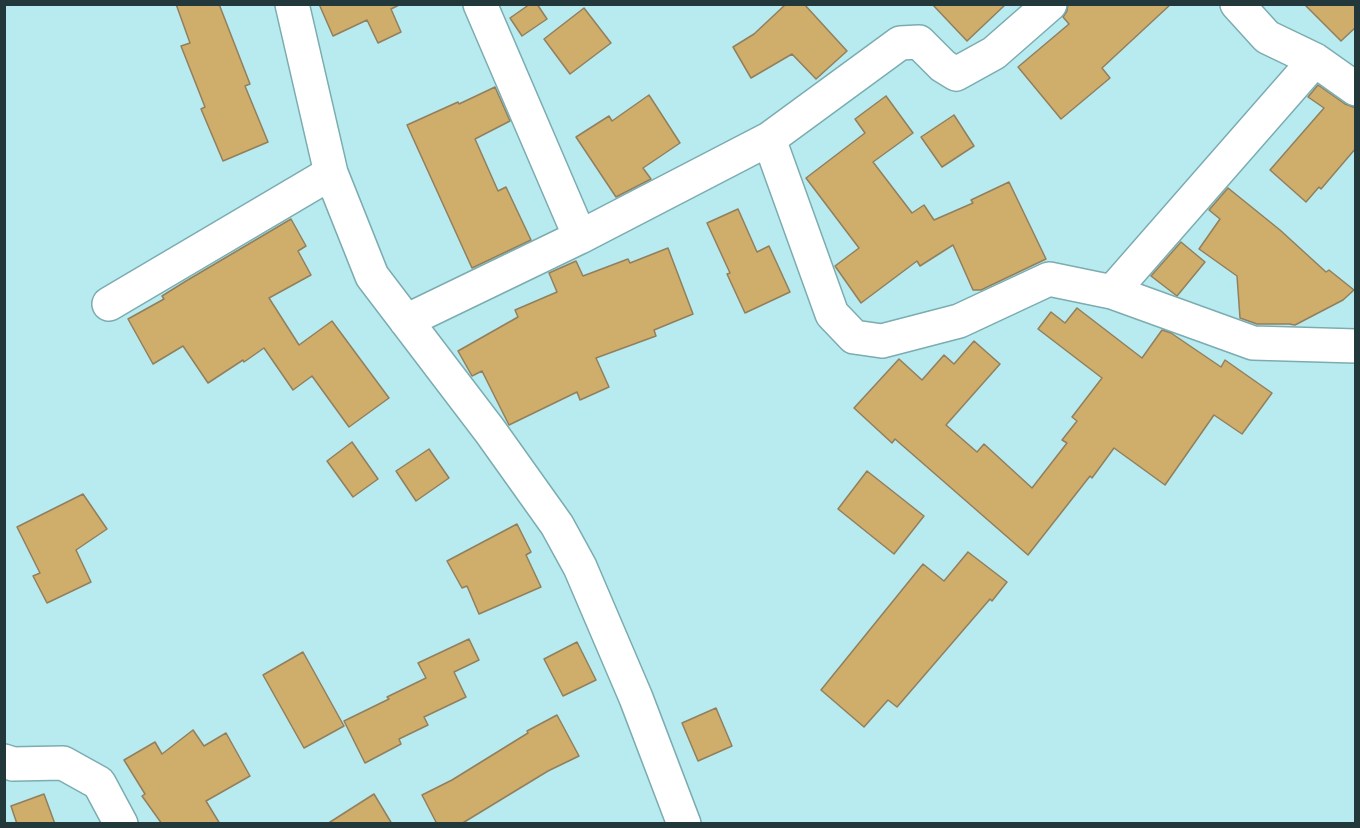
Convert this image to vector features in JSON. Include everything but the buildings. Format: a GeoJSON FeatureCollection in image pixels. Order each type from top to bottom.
{"type":"FeatureCollection","features":[{"type":"Feature","properties":{"kind":"street"},"geometry":{"type":"LineString","coordinates":[[292,4],[331,173],[372,276],[522,474],[557,525],[574,556],[636,698],[684,824]]}},
{"type":"Feature","properties":{"kind":"street"},"geometry":{"type":"LineString","coordinates":[[480,4],[580,237]]}},
{"type":"Feature","properties":{"kind":"street"},"geometry":{"type":"LineString","coordinates":[[406,321],[580,237],[769,139],[900,43],[919,42],[943,66],[956,74],[994,53],[1050,4]]}},
{"type":"Feature","properties":{"kind":"street"},"geometry":{"type":"LineString","coordinates":[[1237,4],[1267,37],[1315,60],[1356,89]]}},
{"type":"Feature","properties":{"kind":"street"},"geometry":{"type":"LineString","coordinates":[[1112,292],[1315,60]]}},
{"type":"Feature","properties":{"kind":"street"},"geometry":{"type":"LineString","coordinates":[[769,139],[832,314],[854,337],[882,341],[959,321],[1049,279],[1112,292],[1253,343],[1356,346]]}},
{"type":"Feature","properties":{"kind":"street"},"geometry":{"type":"LineString","coordinates":[[109,303],[331,173]]}},
{"type":"Feature","properties":{"kind":"street"},"geometry":{"type":"LineString","coordinates":[[4,761],[13,764],[63,763],[99,783],[121,824]]}}]}
